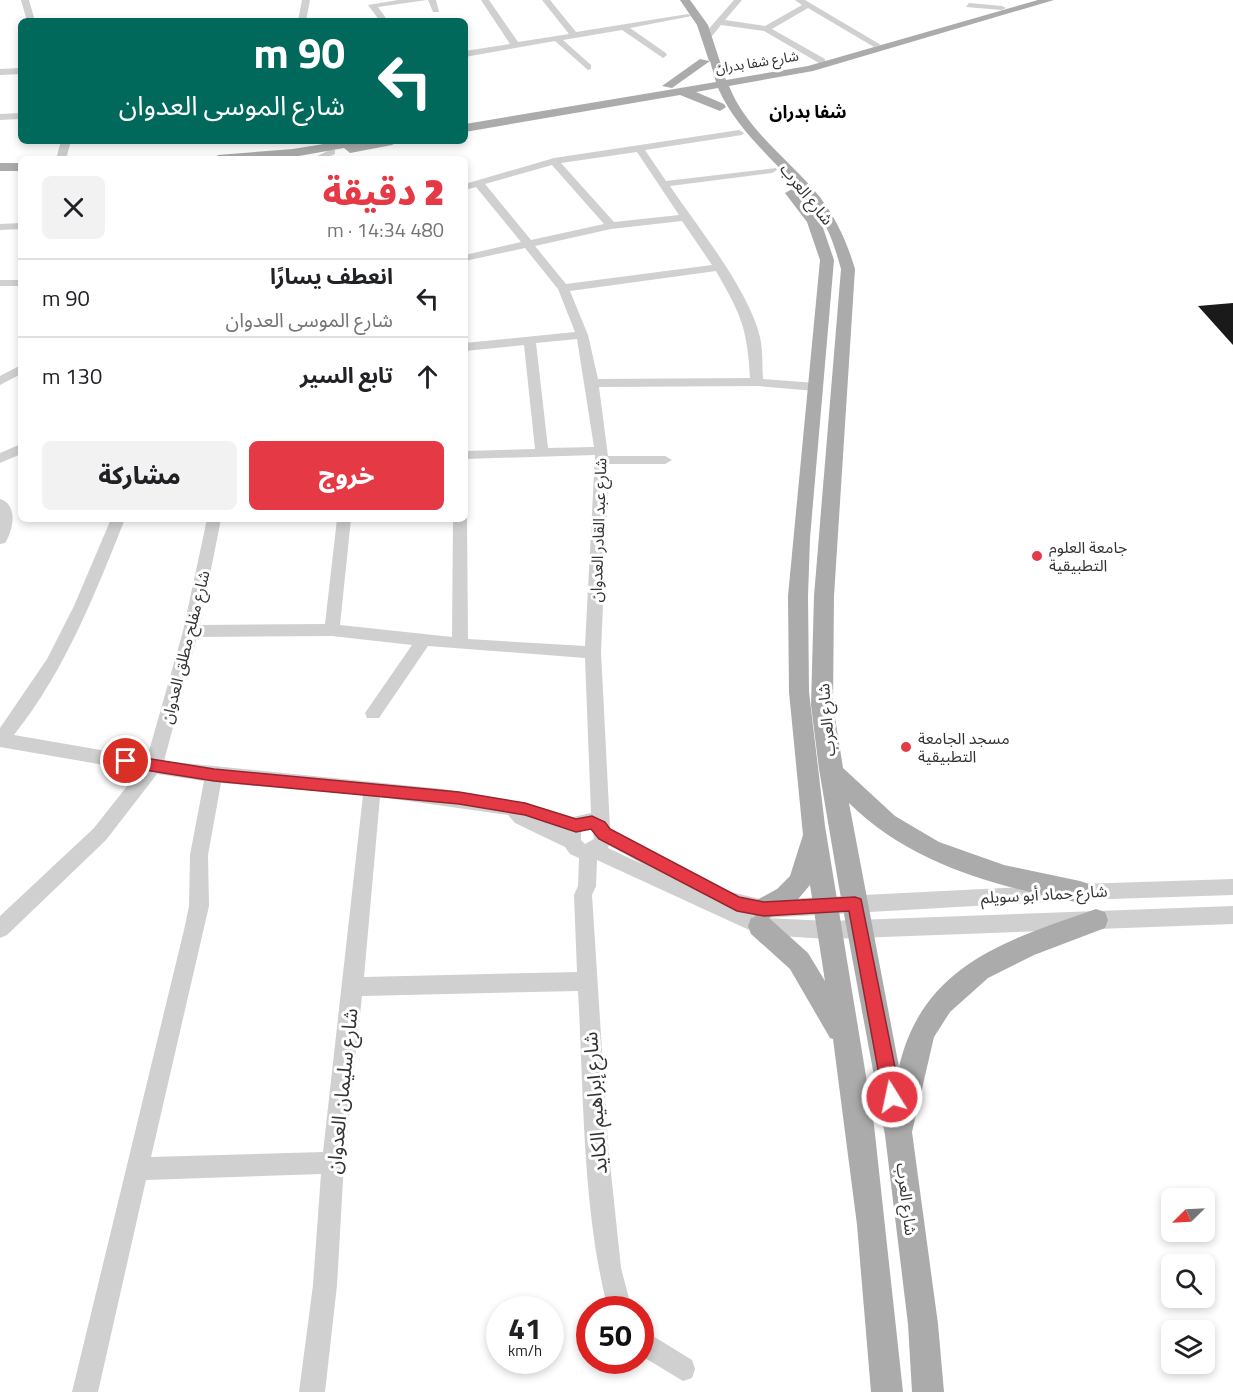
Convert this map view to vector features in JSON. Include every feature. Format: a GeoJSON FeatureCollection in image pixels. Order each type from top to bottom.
{"type":"FeatureCollection","features":[{"type":"Feature","properties":{"kind":"main road"},"geometry":{"type":"LineString","coordinates":[[674,0],[688,16],[710,61],[732,69],[761,74]]}},
{"type":"Feature","properties":{"kind":"main road"},"geometry":{"type":"LineString","coordinates":[[685,0],[698,14],[709,34],[710,61]]}},
{"type":"Feature","properties":{"kind":"main road","name":"شارع شفا بدران"},"geometry":{"type":"LineString","coordinates":[[761,74],[822,61],[1030,0]]}},
{"type":"Feature","properties":{"kind":"main road","name":"شارع شفا بدران"},"geometry":{"type":"LineString","coordinates":[[468,122],[669,88],[821,66],[1049,0]]}},
{"type":"Feature","properties":{"kind":"main road"},"geometry":{"type":"LineString","coordinates":[[669,88],[710,61]]}},
{"type":"Feature","properties":{"kind":"main road","name":"شارع العرب"},"geometry":{"type":"LineString","coordinates":[[710,61],[714,81],[739,133],[807,210],[820,234],[827,260],[798,596],[799,692],[813,826],[860,1125],[872,1225],[887,1392]]}},
{"type":"Feature","properties":{"kind":"main road"},"geometry":{"type":"LineString","coordinates":[[669,88],[699,96],[728,108],[761,74]]}},
{"type":"Feature","properties":{"kind":"main road","name":"شارع شفا بدران"},"geometry":{"type":"LineString","coordinates":[[468,127],[669,88]]}},
{"type":"Feature","properties":{"kind":"main road","name":"شارع العرب"},"geometry":{"type":"LineString","coordinates":[[728,108],[823,208],[836,230],[848,269],[822,649],[822,705],[830,769],[899,1135],[923,1324],[928,1392]]}},
{"type":"Feature","properties":{"kind":"main road"},"geometry":{"type":"LineString","coordinates":[[256,156],[293,153],[346,144]]}},
{"type":"Feature","properties":{"kind":"main road"},"geometry":{"type":"LineString","coordinates":[[304,156],[376,144]]}},
{"type":"Feature","properties":{"kind":"main road"},"geometry":{"type":"LineString","coordinates":[[0,167],[18,167]]}},
{"type":"Feature","properties":{"kind":"main road"},"geometry":{"type":"LineString","coordinates":[[0,173],[18,173]]}},
{"type":"Feature","properties":{"kind":"main road"},"geometry":{"type":"LineString","coordinates":[[830,769],[879,816],[906,835],[966,864],[1004,878],[1080,892]]}},
{"type":"Feature","properties":{"kind":"main road"},"geometry":{"type":"LineString","coordinates":[[813,826],[799,886],[762,917],[799,961],[845,1038]]}},
{"type":"Feature","properties":{"kind":"main road"},"geometry":{"type":"LineString","coordinates":[[899,1135],[915,1055],[927,1023],[936,1010],[964,982],[999,959],[1096,920]]}},
{"type":"Feature","properties":{"kind":"street"},"geometry":{"type":"LineString","coordinates":[[25,0],[30,18]]}},
{"type":"Feature","properties":{"kind":"street"},"geometry":{"type":"LineString","coordinates":[[303,18],[306,0]]}},
{"type":"Feature","properties":{"kind":"street"},"geometry":{"type":"LineString","coordinates":[[370,2],[423,0]]}},
{"type":"Feature","properties":{"kind":"street"},"geometry":{"type":"LineString","coordinates":[[432,0],[436,10]]}},
{"type":"Feature","properties":{"kind":"street"},"geometry":{"type":"LineString","coordinates":[[485,0],[515,45]]}},
{"type":"Feature","properties":{"kind":"street"},"geometry":{"type":"LineString","coordinates":[[546,0],[574,35]]}},
{"type":"Feature","properties":{"kind":"street"},"geometry":{"type":"LineString","coordinates":[[709,34],[738,0]]}},
{"type":"Feature","properties":{"kind":"street"},"geometry":{"type":"LineString","coordinates":[[799,0],[878,45]]}},
{"type":"Feature","properties":{"kind":"street"},"geometry":{"type":"LineString","coordinates":[[958,0],[969,5],[1002,8]]}},
{"type":"Feature","properties":{"kind":"street"},"geometry":{"type":"LineString","coordinates":[[370,2],[382,18]]}},
{"type":"Feature","properties":{"kind":"street"},"geometry":{"type":"LineString","coordinates":[[766,29],[808,5]]}},
{"type":"Feature","properties":{"kind":"street"},"geometry":{"type":"LineString","coordinates":[[969,5],[979,15]]}},
{"type":"Feature","properties":{"kind":"street"},"geometry":{"type":"LineString","coordinates":[[468,53],[688,16]]}},
{"type":"Feature","properties":{"kind":"street"},"geometry":{"type":"LineString","coordinates":[[721,22],[766,29],[822,61]]}},
{"type":"Feature","properties":{"kind":"street"},"geometry":{"type":"LineString","coordinates":[[623,27],[663,55]]}},
{"type":"Feature","properties":{"kind":"street"},"geometry":{"type":"LineString","coordinates":[[556,38],[588,67]]}},
{"type":"Feature","properties":{"kind":"street"},"geometry":{"type":"LineString","coordinates":[[0,72],[18,71]]}},
{"type":"Feature","properties":{"kind":"street"},"geometry":{"type":"LineString","coordinates":[[0,117],[18,116]]}},
{"type":"Feature","properties":{"kind":"street"},"geometry":{"type":"LineString","coordinates":[[470,185],[554,161],[739,133]]}},
{"type":"Feature","properties":{"kind":"street"},"geometry":{"type":"LineString","coordinates":[[639,148],[719,267],[752,325],[757,382]]}},
{"type":"Feature","properties":{"kind":"street"},"geometry":{"type":"LineString","coordinates":[[323,156],[332,152]]}},
{"type":"Feature","properties":{"kind":"street"},"geometry":{"type":"LineString","coordinates":[[554,161],[611,226]]}},
{"type":"Feature","properties":{"kind":"street"},"geometry":{"type":"LineString","coordinates":[[663,184],[772,170]]}},
{"type":"Feature","properties":{"kind":"street","name":"شارع عبد القادر العدوان"},"geometry":{"type":"LineString","coordinates":[[470,185],[496,204],[563,288],[582,334],[592,383],[602,456],[593,652],[597,777],[586,837]]}},
{"type":"Feature","properties":{"kind":"street"},"geometry":{"type":"LineString","coordinates":[[468,257],[611,226],[686,217]]}},
{"type":"Feature","properties":{"kind":"street"},"geometry":{"type":"LineString","coordinates":[[0,227],[18,226]]}},
{"type":"Feature","properties":{"kind":"street"},"geometry":{"type":"LineString","coordinates":[[563,288],[719,267]]}},
{"type":"Feature","properties":{"kind":"street"},"geometry":{"type":"LineString","coordinates":[[0,283],[18,283]]}},
{"type":"Feature","properties":{"kind":"street"},"geometry":{"type":"LineString","coordinates":[[468,347],[582,334]]}},
{"type":"Feature","properties":{"kind":"street"},"geometry":{"type":"LineString","coordinates":[[530,340],[542,452]]}},
{"type":"Feature","properties":{"kind":"street"},"geometry":{"type":"LineString","coordinates":[[0,381],[18,371]]}},
{"type":"Feature","properties":{"kind":"street"},"geometry":{"type":"LineString","coordinates":[[592,383],[757,382],[816,387]]}},
{"type":"Feature","properties":{"kind":"street"},"geometry":{"type":"LineString","coordinates":[[0,459],[18,450]]}},
{"type":"Feature","properties":{"kind":"street"},"geometry":{"type":"LineString","coordinates":[[468,454],[542,452],[665,460]]}},
{"type":"Feature","properties":{"kind":"street"},"geometry":{"type":"LineString","coordinates":[[0,504],[6,514],[6,524],[0,539]]}},
{"type":"Feature","properties":{"kind":"street"},"geometry":{"type":"LineString","coordinates":[[117,522],[69,634],[31,699],[0,739],[214,775],[459,798],[514,809],[521,818],[586,837],[762,917],[858,916]]}},
{"type":"Feature","properties":{"kind":"street","name":"شارع مفلح مطلق العدوان"},"geometry":{"type":"LineString","coordinates":[[0,929],[99,834],[154,765],[191,631],[213,522]]}},
{"type":"Feature","properties":{"kind":"street"},"geometry":{"type":"LineString","coordinates":[[332,630],[344,522]]}},
{"type":"Feature","properties":{"kind":"street"},"geometry":{"type":"LineString","coordinates":[[460,522],[460,644]]}},
{"type":"Feature","properties":{"kind":"street"},"geometry":{"type":"LineString","coordinates":[[191,631],[332,630],[460,644],[593,652]]}},
{"type":"Feature","properties":{"kind":"street"},"geometry":{"type":"LineString","coordinates":[[372,713],[424,640]]}},
{"type":"Feature","properties":{"kind":"street"},"geometry":{"type":"LineString","coordinates":[[85,1392],[199,906],[199,855],[214,775]]}},
{"type":"Feature","properties":{"kind":"street","name":"شارع سليمان العدوان"},"geometry":{"type":"LineString","coordinates":[[312,1392],[325,1285],[333,1163],[372,790]]}},
{"type":"Feature","properties":{"kind":"street","name":"شارع إبراهيم الكايد"},"geometry":{"type":"LineString","coordinates":[[586,837],[587,886],[583,895],[597,1144],[609,1268],[616,1296]]}},
{"type":"Feature","properties":{"kind":"street","name":"شارع حماد أبو سويلم"},"geometry":{"type":"LineString","coordinates":[[858,916],[1080,892],[1233,887]]}},
{"type":"Feature","properties":{"kind":"street","name":"شارع حماد أبو سويلم"},"geometry":{"type":"LineString","coordinates":[[858,916],[1096,920],[1233,915]]}},
{"type":"Feature","properties":{"kind":"street"},"geometry":{"type":"LineString","coordinates":[[353,987],[588,981]]}},
{"type":"Feature","properties":{"kind":"street"},"geometry":{"type":"LineString","coordinates":[[136,1169],[333,1163]]}},
{"type":"Feature","properties":{"kind":"street"},"geometry":{"type":"LineString","coordinates":[[654,1350],[682,1369]]}},
{"type":"Feature","properties":{"kind":"building"},"geometry":{"type":"Polygon","coordinates":[[[1233,303],[1233,345],[1198,306],[1233,303]]]}},
{"type":"Feature","properties":{"kind":"place","name":"جامعة العلوم التطبيقية"},"geometry":{"type":"Point","coordinates":[1037,556]}},
{"type":"Feature","properties":{"kind":"place","name":"مسجد الجامعة التطبيقية"},"geometry":{"type":"Point","coordinates":[906,747]}},
{"type":"Feature","properties":{"kind":"district","name":"شفا بدران"},"geometry":{"type":"Point","coordinates":[808,112]}},
{"type":"Feature","properties":{"kind":"route"},"geometry":{"type":"LineString","coordinates":[[126,761],[214,775],[459,798],[514,809],[525,809],[576,825],[592,822],[600,826],[605,834],[723,898],[744,906],[764,909],[855,904],[892,1097]]}}]}
